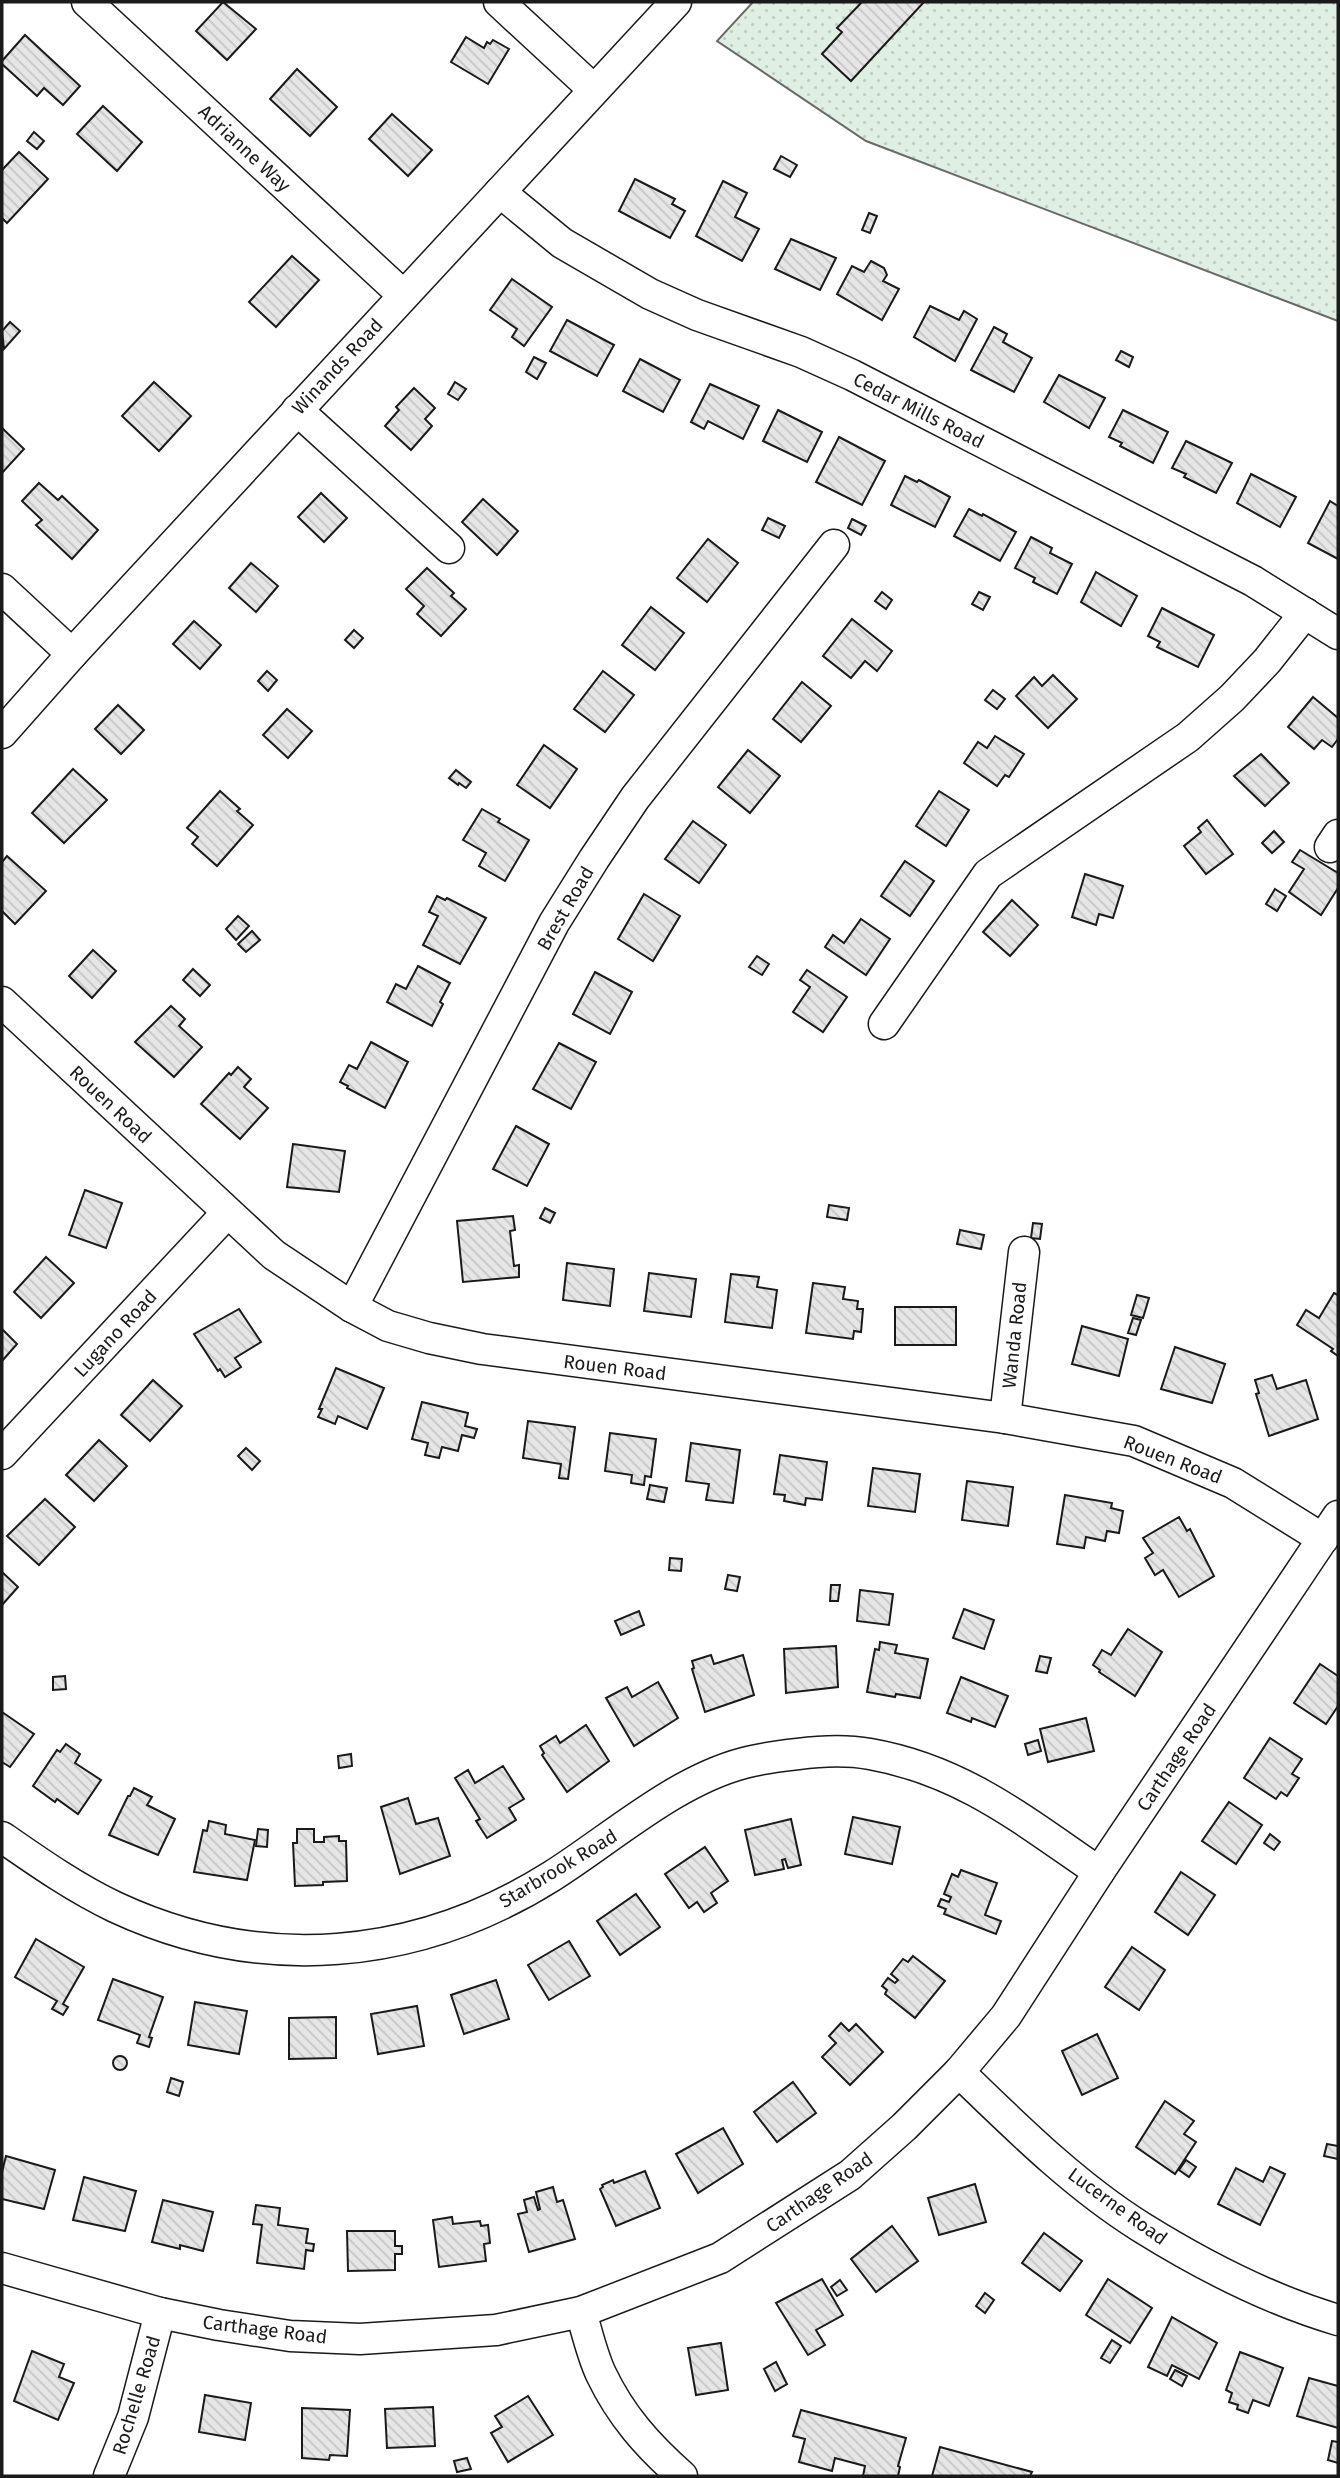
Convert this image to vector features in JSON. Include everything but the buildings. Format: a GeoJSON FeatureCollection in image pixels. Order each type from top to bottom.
{"type":"FeatureCollection","features":[{"type":"Feature","properties":{"kind":"street","name":"Adrianne Way"},"geometry":{"type":"LineString","coordinates":[[87,2],[403,295]]}},
{"type":"Feature","properties":{"kind":"street"},"geometry":{"type":"LineString","coordinates":[[499,2],[594,90]]}},
{"type":"Feature","properties":{"kind":"street","name":"Winands Road"},"geometry":{"type":"LineString","coordinates":[[2,733],[676,2]]}},
{"type":"Feature","properties":{"kind":"street","name":"Cedar Mills Road"},"geometry":{"type":"LineString","coordinates":[[500,192],[562,243],[650,294],[697,315],[801,352],[852,375],[1253,581],[1338,634]]}},
{"type":"Feature","properties":{"kind":"street"},"geometry":{"type":"LineString","coordinates":[[297,410],[449,548]]}},
{"type":"Feature","properties":{"kind":"street","name":"Brest Road"},"geometry":{"type":"LineString","coordinates":[[352,1307],[554,923],[594,859],[635,798],[834,545]]}},
{"type":"Feature","properties":{"kind":"street"},"geometry":{"type":"LineString","coordinates":[[2,589],[72,654]]}},
{"type":"Feature","properties":{"kind":"street"},"geometry":{"type":"LineString","coordinates":[[884,1024],[988,874],[1188,737],[1232,698],[1267,661],[1305,613]]}},
{"type":"Feature","properties":{"kind":"street","name":"Rouen Road"},"geometry":{"type":"LineString","coordinates":[[2,1002],[274,1255],[352,1307],[388,1326],[482,1349],[1005,1418],[1134,1441],[1330,1527]]}},
{"type":"Feature","properties":{"kind":"street","name":"Lugano Road"},"geometry":{"type":"LineString","coordinates":[[2,1454],[228,1213]]}},
{"type":"Feature","properties":{"kind":"street","name":"Wanda Road"},"geometry":{"type":"LineString","coordinates":[[1005,1418],[1024,1252]]}},
{"type":"Feature","properties":{"kind":"street","name":"Carthage Road"},"geometry":{"type":"LineString","coordinates":[[2,2268],[160,2313],[219,2325],[290,2336],[360,2339],[496,2330],[580,2312],[720,2258],[850,2175],[904,2127],[959,2072],[1006,2016],[1098,1872],[1330,1527]]}},
{"type":"Feature","properties":{"kind":"street","name":"Starbrook Road"},"geometry":{"type":"LineString","coordinates":[[2,1837],[57,1875],[115,1907],[163,1926],[220,1942],[270,1949],[323,1951],[372,1946],[429,1934],[489,1910],[550,1877],[670,1797],[711,1775],[743,1763],[775,1756],[830,1752],[908,1762],[946,1776],[982,1793],[1098,1872]]}},
{"type":"Feature","properties":{"kind":"street","name":"Lucerne Road"},"geometry":{"type":"LineString","coordinates":[[959,2072],[1020,2131],[1086,2187],[1140,2226],[1255,2288],[1338,2320]]}},
{"type":"Feature","properties":{"kind":"street"},"geometry":{"type":"LineString","coordinates":[[580,2312],[600,2373],[626,2416],[651,2449],[682,2476]]}},
{"type":"Feature","properties":{"kind":"street","name":"Rochelle Road"},"geometry":{"type":"LineString","coordinates":[[109,2476],[133,2417],[160,2313]]}},
{"type":"Feature","properties":{"kind":"green space"},"geometry":{"type":"Polygon","coordinates":[[[753,2],[1338,2],[1338,321],[866,141],[717,41],[753,2]]]}}]}
